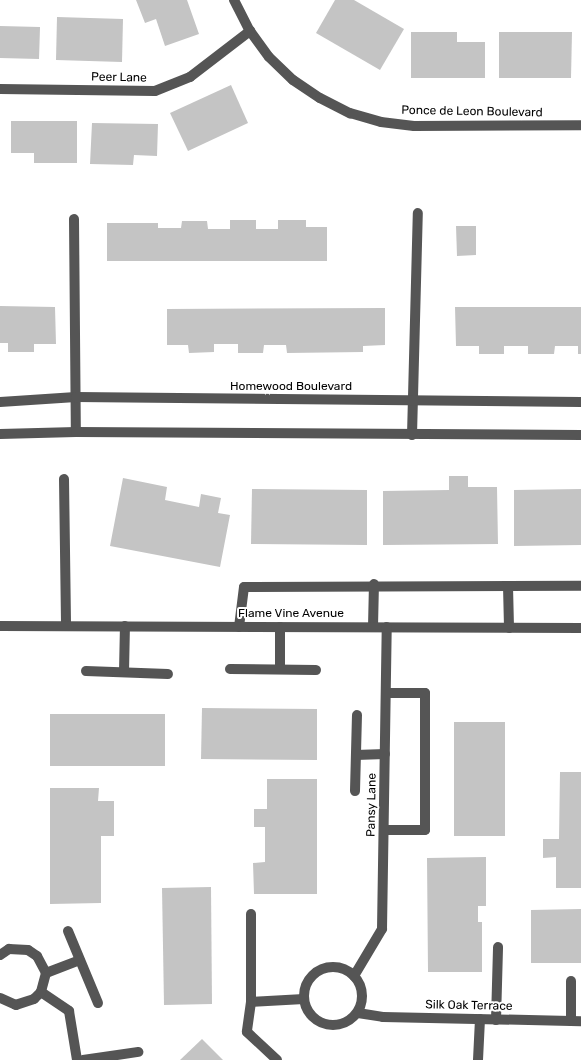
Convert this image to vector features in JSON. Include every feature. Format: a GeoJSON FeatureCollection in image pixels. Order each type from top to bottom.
{"type":"FeatureCollection","features":[{"type":"Feature","properties":{"kind":"street","name":"Ponce de Leon Boulevard"},"geometry":{"type":"LineString","coordinates":[[234,0],[250,31],[269,57],[293,80],[320,98],[350,113],[381,122],[414,126],[581,125]]}},
{"type":"Feature","properties":{"kind":"street","name":"Peer Lane"},"geometry":{"type":"LineString","coordinates":[[0,89],[155,91],[190,77],[250,31]]}},
{"type":"Feature","properties":{"kind":"street"},"geometry":{"type":"LineString","coordinates":[[412,435],[415,400],[418,212]]}},
{"type":"Feature","properties":{"kind":"street"},"geometry":{"type":"LineString","coordinates":[[74,219],[76,432]]}},
{"type":"Feature","properties":{"kind":"street","name":"Homewood Boulevard"},"geometry":{"type":"LineString","coordinates":[[0,402],[76,398],[581,402]]}},
{"type":"Feature","properties":{"kind":"street"},"geometry":{"type":"LineString","coordinates":[[0,434],[76,432],[581,435]]}},
{"type":"Feature","properties":{"kind":"street"},"geometry":{"type":"LineString","coordinates":[[64,479],[66,626]]}},
{"type":"Feature","properties":{"kind":"street"},"geometry":{"type":"LineString","coordinates":[[373,627],[374,584]]}},
{"type":"Feature","properties":{"kind":"street"},"geometry":{"type":"LineString","coordinates":[[239,627],[244,587],[374,584],[581,586]]}},
{"type":"Feature","properties":{"kind":"street"},"geometry":{"type":"LineString","coordinates":[[508,586],[509,628]]}},
{"type":"Feature","properties":{"kind":"street","name":"Flame Vine Avenue"},"geometry":{"type":"LineString","coordinates":[[0,626],[581,628]]}},
{"type":"Feature","properties":{"kind":"street"},"geometry":{"type":"LineString","coordinates":[[124,672],[125,626]]}},
{"type":"Feature","properties":{"kind":"street"},"geometry":{"type":"LineString","coordinates":[[280,627],[280,670]]}},
{"type":"Feature","properties":{"kind":"street","name":"Pansy Lane"},"geometry":{"type":"LineString","coordinates":[[354,976],[382,928],[387,627]]}},
{"type":"Feature","properties":{"kind":"street"},"geometry":{"type":"LineString","coordinates":[[230,669],[316,670]]}},
{"type":"Feature","properties":{"kind":"street"},"geometry":{"type":"LineString","coordinates":[[86,672],[168,674]]}},
{"type":"Feature","properties":{"kind":"street"},"geometry":{"type":"LineString","coordinates":[[384,830],[424,830],[425,693],[386,693]]}},
{"type":"Feature","properties":{"kind":"street"},"geometry":{"type":"LineString","coordinates":[[355,791],[357,715]]}},
{"type":"Feature","properties":{"kind":"street"},"geometry":{"type":"LineString","coordinates":[[356,755],[385,754]]}},
{"type":"Feature","properties":{"kind":"street"},"geometry":{"type":"LineString","coordinates":[[251,914],[251,1002],[247,1032],[277,1060]]}},
{"type":"Feature","properties":{"kind":"street"},"geometry":{"type":"LineString","coordinates":[[68,931],[98,1003]]}},
{"type":"Feature","properties":{"kind":"street"},"geometry":{"type":"LineString","coordinates":[[496,1020],[498,947]]}},
{"type":"Feature","properties":{"kind":"street"},"geometry":{"type":"LineString","coordinates":[[0,954],[9,949],[28,950],[43,964],[46,973],[41,992],[26,1004],[16,1005],[0,998]]}},
{"type":"Feature","properties":{"kind":"street"},"geometry":{"type":"LineString","coordinates":[[46,973],[80,960]]}},
{"type":"Feature","properties":{"kind":"street"},"geometry":{"type":"LineString","coordinates":[[326,967],[346,969],[354,976],[362,994],[358,1013],[341,1025],[321,1023],[306,1009],[304,999],[309,979],[326,967]]}},
{"type":"Feature","properties":{"kind":"street"},"geometry":{"type":"LineString","coordinates":[[571,981],[576,1021]]}},
{"type":"Feature","properties":{"kind":"street"},"geometry":{"type":"LineString","coordinates":[[41,992],[69,1011],[76,1060]]}},
{"type":"Feature","properties":{"kind":"street"},"geometry":{"type":"LineString","coordinates":[[251,1002],[304,999]]}},
{"type":"Feature","properties":{"kind":"street","name":"Silk Oak Terrace"},"geometry":{"type":"LineString","coordinates":[[358,1013],[383,1017],[576,1021]]}},
{"type":"Feature","properties":{"kind":"street"},"geometry":{"type":"LineString","coordinates":[[478,1060],[480,1019]]}},
{"type":"Feature","properties":{"kind":"street"},"geometry":{"type":"LineString","coordinates":[[83,1060],[138,1052]]}},
{"type":"Feature","properties":{"kind":"building"},"geometry":{"type":"Polygon","coordinates":[[[136,0],[187,0],[199,34],[165,46],[156,19],[145,23],[136,0]]]}},
{"type":"Feature","properties":{"kind":"building"},"geometry":{"type":"Polygon","coordinates":[[[335,0],[354,0],[404,29],[380,70],[316,33],[335,0]]]}},
{"type":"Feature","properties":{"kind":"building"},"geometry":{"type":"Polygon","coordinates":[[[57,17],[123,19],[122,62],[56,60],[57,17]]]}},
{"type":"Feature","properties":{"kind":"building"},"geometry":{"type":"Polygon","coordinates":[[[0,26],[40,27],[39,59],[0,58],[0,26]]]}},
{"type":"Feature","properties":{"kind":"building"},"geometry":{"type":"Polygon","coordinates":[[[411,32],[457,32],[457,42],[485,42],[485,78],[411,78],[411,32]]]}},
{"type":"Feature","properties":{"kind":"building"},"geometry":{"type":"Polygon","coordinates":[[[499,32],[572,32],[571,78],[499,78],[499,32]]]}},
{"type":"Feature","properties":{"kind":"building"},"geometry":{"type":"Polygon","coordinates":[[[231,85],[248,123],[188,151],[170,113],[231,85]]]}},
{"type":"Feature","properties":{"kind":"building"},"geometry":{"type":"Polygon","coordinates":[[[11,121],[77,121],[77,163],[34,163],[34,153],[11,153],[11,121]]]}},
{"type":"Feature","properties":{"kind":"building"},"geometry":{"type":"Polygon","coordinates":[[[92,123],[158,124],[157,156],[134,155],[133,165],[90,164],[92,123]]]}},
{"type":"Feature","properties":{"kind":"building"},"geometry":{"type":"Polygon","coordinates":[[[230,220],[256,220],[256,229],[278,229],[278,220],[306,220],[306,227],[327,227],[327,261],[107,261],[107,223],[158,223],[158,228],[181,228],[182,221],[207,221],[208,229],[230,229],[230,220]]]}},
{"type":"Feature","properties":{"kind":"building"},"geometry":{"type":"Polygon","coordinates":[[[456,226],[476,226],[476,255],[457,256],[456,226]]]}},
{"type":"Feature","properties":{"kind":"building"},"geometry":{"type":"Polygon","coordinates":[[[0,306],[55,307],[56,344],[34,344],[34,352],[8,352],[8,343],[0,343],[0,306]]]}},
{"type":"Feature","properties":{"kind":"building"},"geometry":{"type":"Polygon","coordinates":[[[455,307],[581,307],[581,354],[578,354],[578,346],[555,346],[554,354],[528,354],[528,346],[504,346],[504,354],[479,354],[479,346],[456,346],[455,307]]]}},
{"type":"Feature","properties":{"kind":"building"},"geometry":{"type":"Polygon","coordinates":[[[385,308],[385,345],[363,346],[363,352],[287,353],[286,345],[264,345],[263,353],[238,353],[238,344],[214,344],[214,352],[189,353],[188,345],[167,345],[167,309],[385,308]]]}},
{"type":"Feature","properties":{"kind":"building"},"geometry":{"type":"Polygon","coordinates":[[[449,476],[468,476],[468,487],[497,487],[498,544],[383,545],[383,491],[449,490],[449,476]]]}},
{"type":"Feature","properties":{"kind":"building"},"geometry":{"type":"Polygon","coordinates":[[[123,478],[167,487],[165,500],[199,507],[201,494],[221,498],[218,513],[230,515],[220,567],[110,546],[123,478]]]}},
{"type":"Feature","properties":{"kind":"building"},"geometry":{"type":"Polygon","coordinates":[[[252,489],[367,490],[367,545],[251,544],[252,489]]]}},
{"type":"Feature","properties":{"kind":"building"},"geometry":{"type":"Polygon","coordinates":[[[581,489],[581,545],[514,546],[514,490],[581,489]]]}},
{"type":"Feature","properties":{"kind":"building"},"geometry":{"type":"Polygon","coordinates":[[[202,708],[317,709],[317,760],[201,759],[202,708]]]}},
{"type":"Feature","properties":{"kind":"building"},"geometry":{"type":"Polygon","coordinates":[[[50,714],[165,714],[165,766],[50,766],[50,714]]]}},
{"type":"Feature","properties":{"kind":"building"},"geometry":{"type":"Polygon","coordinates":[[[454,722],[505,722],[505,836],[454,836],[454,722]]]}},
{"type":"Feature","properties":{"kind":"building"},"geometry":{"type":"Polygon","coordinates":[[[560,772],[581,772],[581,888],[556,888],[556,857],[543,858],[543,839],[559,839],[560,772]]]}},
{"type":"Feature","properties":{"kind":"building"},"geometry":{"type":"Polygon","coordinates":[[[267,779],[317,779],[317,894],[254,894],[253,863],[265,862],[265,827],[254,827],[254,809],[267,809],[267,779]]]}},
{"type":"Feature","properties":{"kind":"building"},"geometry":{"type":"Polygon","coordinates":[[[50,788],[99,788],[98,801],[114,801],[114,836],[101,836],[101,903],[50,904],[50,788]]]}},
{"type":"Feature","properties":{"kind":"building"},"geometry":{"type":"Polygon","coordinates":[[[486,857],[486,906],[478,906],[478,922],[482,922],[482,972],[428,972],[427,858],[486,857]]]}},
{"type":"Feature","properties":{"kind":"building"},"geometry":{"type":"Polygon","coordinates":[[[211,887],[212,1004],[164,1005],[162,888],[211,887]]]}},
{"type":"Feature","properties":{"kind":"building"},"geometry":{"type":"Polygon","coordinates":[[[581,909],[581,963],[531,963],[531,910],[581,909]]]}},
{"type":"Feature","properties":{"kind":"building"},"geometry":{"type":"Polygon","coordinates":[[[202,1039],[223,1060],[180,1060],[202,1039]]]}}]}
